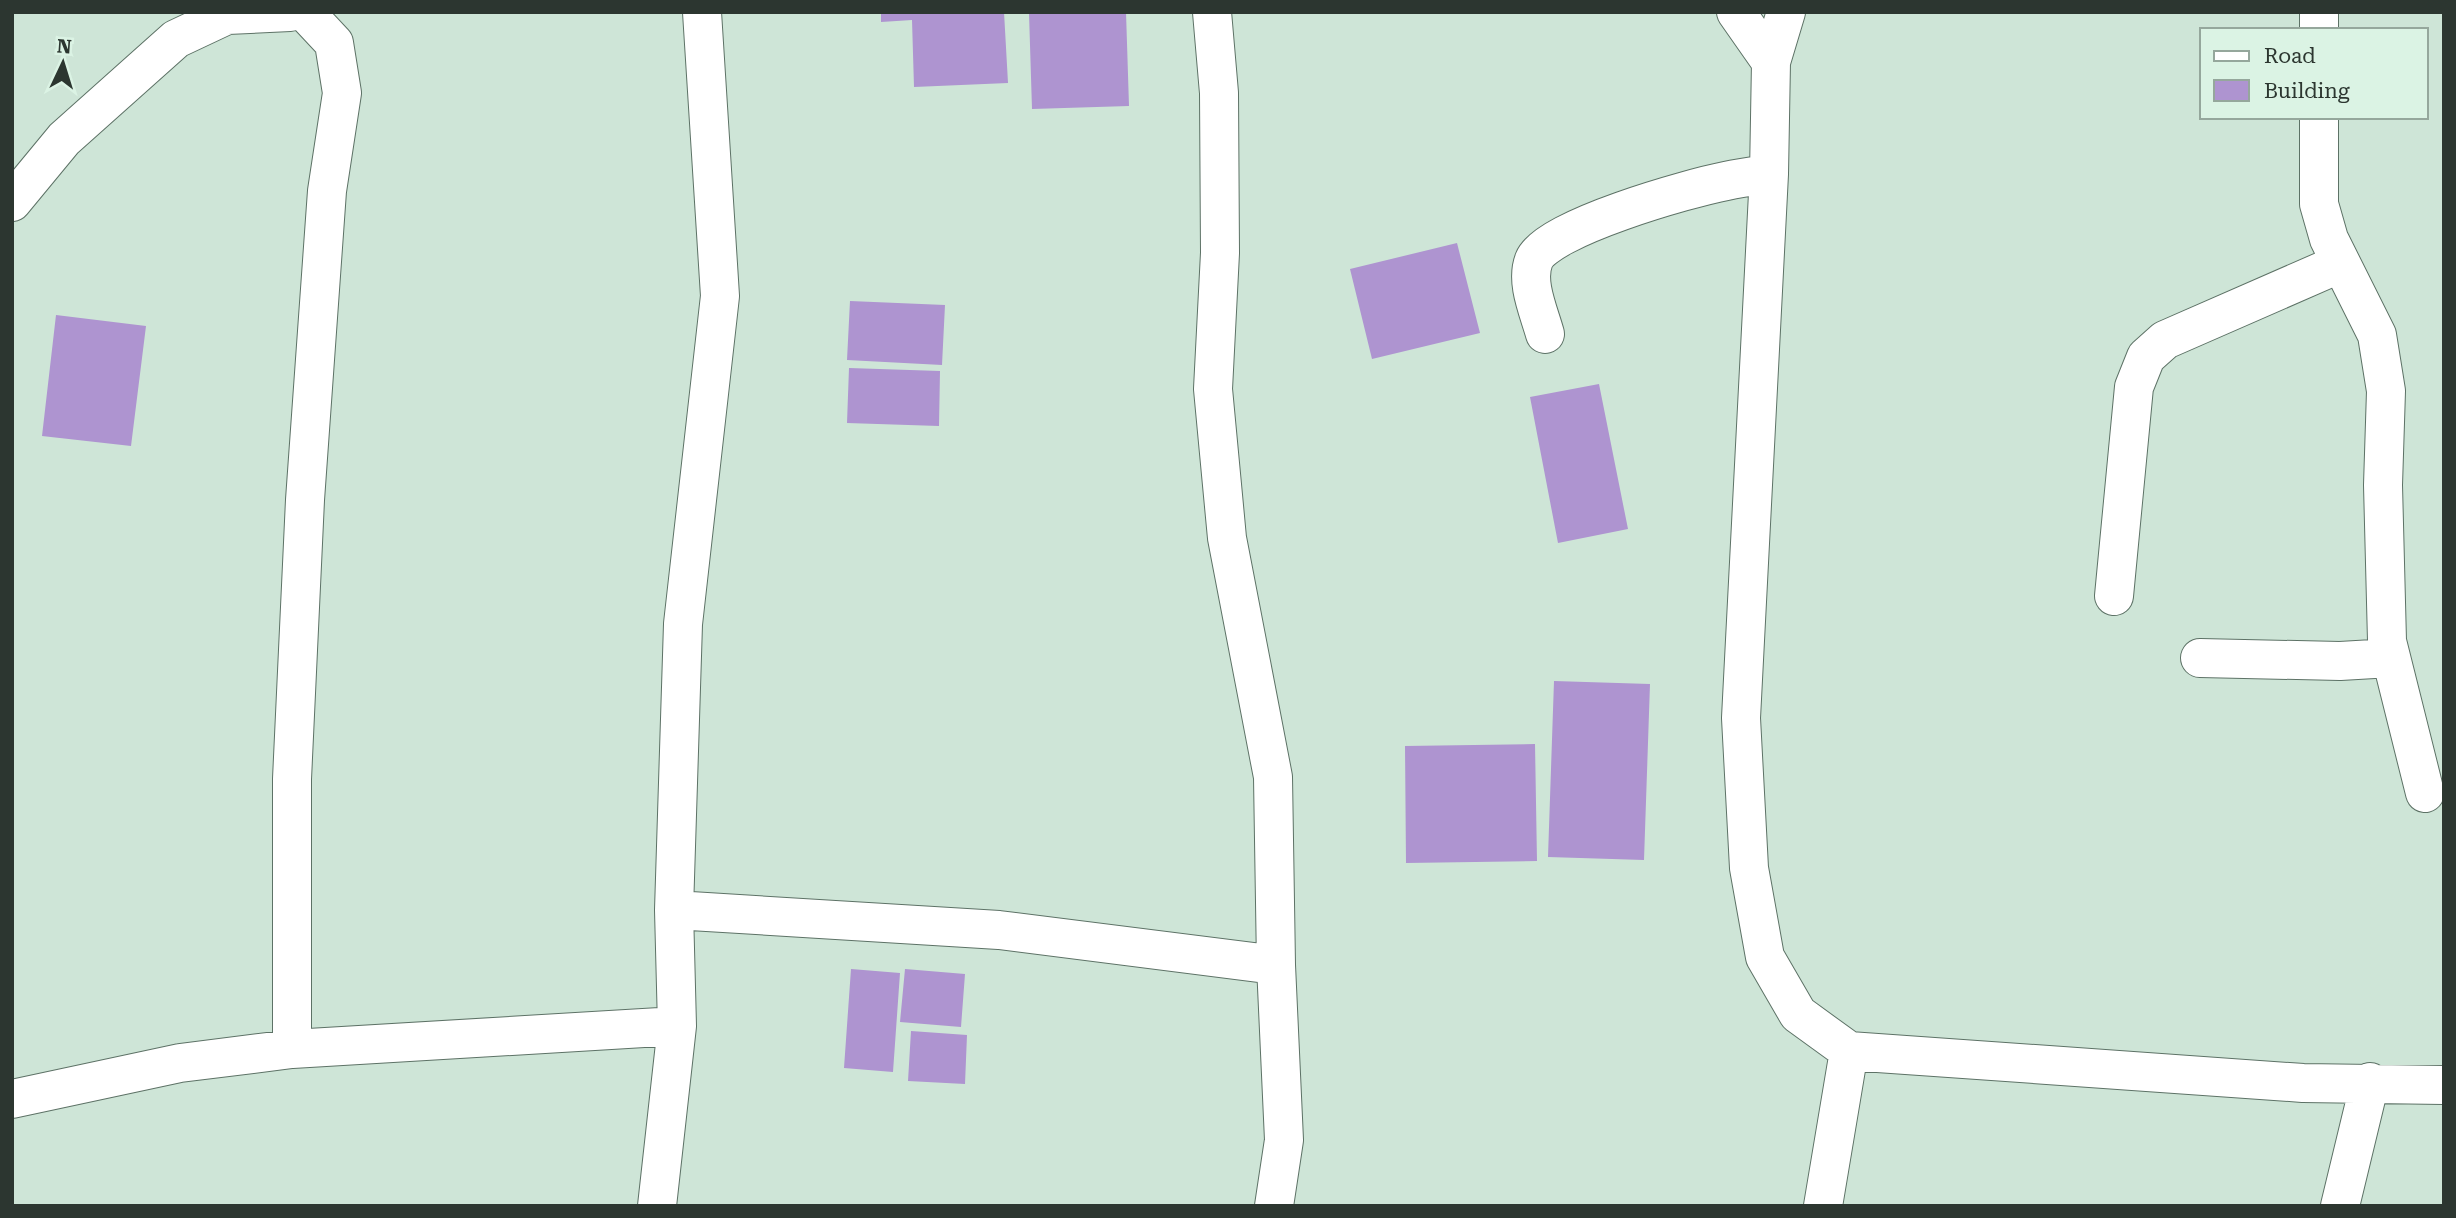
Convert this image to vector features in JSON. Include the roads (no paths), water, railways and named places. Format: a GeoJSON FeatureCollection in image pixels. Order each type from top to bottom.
{"type":"FeatureCollection","features":[{"type":"Feature","properties":{"kind":"street"},"geometry":{"type":"LineString","coordinates":[[12,202],[65,139],[176,39],[227,15],[290,12]]}},
{"type":"Feature","properties":{"kind":"street"},"geometry":{"type":"LineString","coordinates":[[292,1049],[292,779],[305,500],[327,191],[342,93],[334,43],[305,12]]}},
{"type":"Feature","properties":{"kind":"street"},"geometry":{"type":"LineString","coordinates":[[657,1206],[677,1026],[674,910],[683,624],[720,296],[702,12]]}},
{"type":"Feature","properties":{"kind":"street"},"geometry":{"type":"LineString","coordinates":[[1212,12],[1219,93],[1220,240],[1213,389],[1227,538],[1273,776],[1276,965],[1284,1140],[1274,1206]]}},
{"type":"Feature","properties":{"kind":"street"},"geometry":{"type":"LineString","coordinates":[[1736,12],[1770,62]]}},
{"type":"Feature","properties":{"kind":"street"},"geometry":{"type":"LineString","coordinates":[[1786,12],[1770,62],[1769,174],[1741,718],[1749,868],[1765,957],[1798,1014],[1849,1051],[2303,1083],[2444,1084]]}},
{"type":"Feature","properties":{"kind":"street"},"geometry":{"type":"LineString","coordinates":[[2319,119],[2319,204],[2329,239],[2376,335],[2386,391],[2383,485],[2387,641],[2425,793]]}},
{"type":"Feature","properties":{"kind":"street"},"geometry":{"type":"LineString","coordinates":[[1545,334],[1531,278],[1538,252],[1554,240],[1641,204],[1727,180],[1769,174]]}},
{"type":"Feature","properties":{"kind":"street"},"geometry":{"type":"LineString","coordinates":[[2113,596],[2134,387],[2146,357],[2165,340],[2341,263]]}},
{"type":"Feature","properties":{"kind":"street"},"geometry":{"type":"LineString","coordinates":[[2200,658],[2340,661],[2391,657]]}},
{"type":"Feature","properties":{"kind":"street"},"geometry":{"type":"LineString","coordinates":[[674,910],[999,930],[1276,965]]}},
{"type":"Feature","properties":{"kind":"street"},"geometry":{"type":"LineString","coordinates":[[12,1098],[180,1063],[292,1049],[677,1026]]}},
{"type":"Feature","properties":{"kind":"street"},"geometry":{"type":"LineString","coordinates":[[1823,1206],[1849,1051]]}},
{"type":"Feature","properties":{"kind":"street"},"geometry":{"type":"LineString","coordinates":[[2340,1206],[2370,1082]]}}]}
